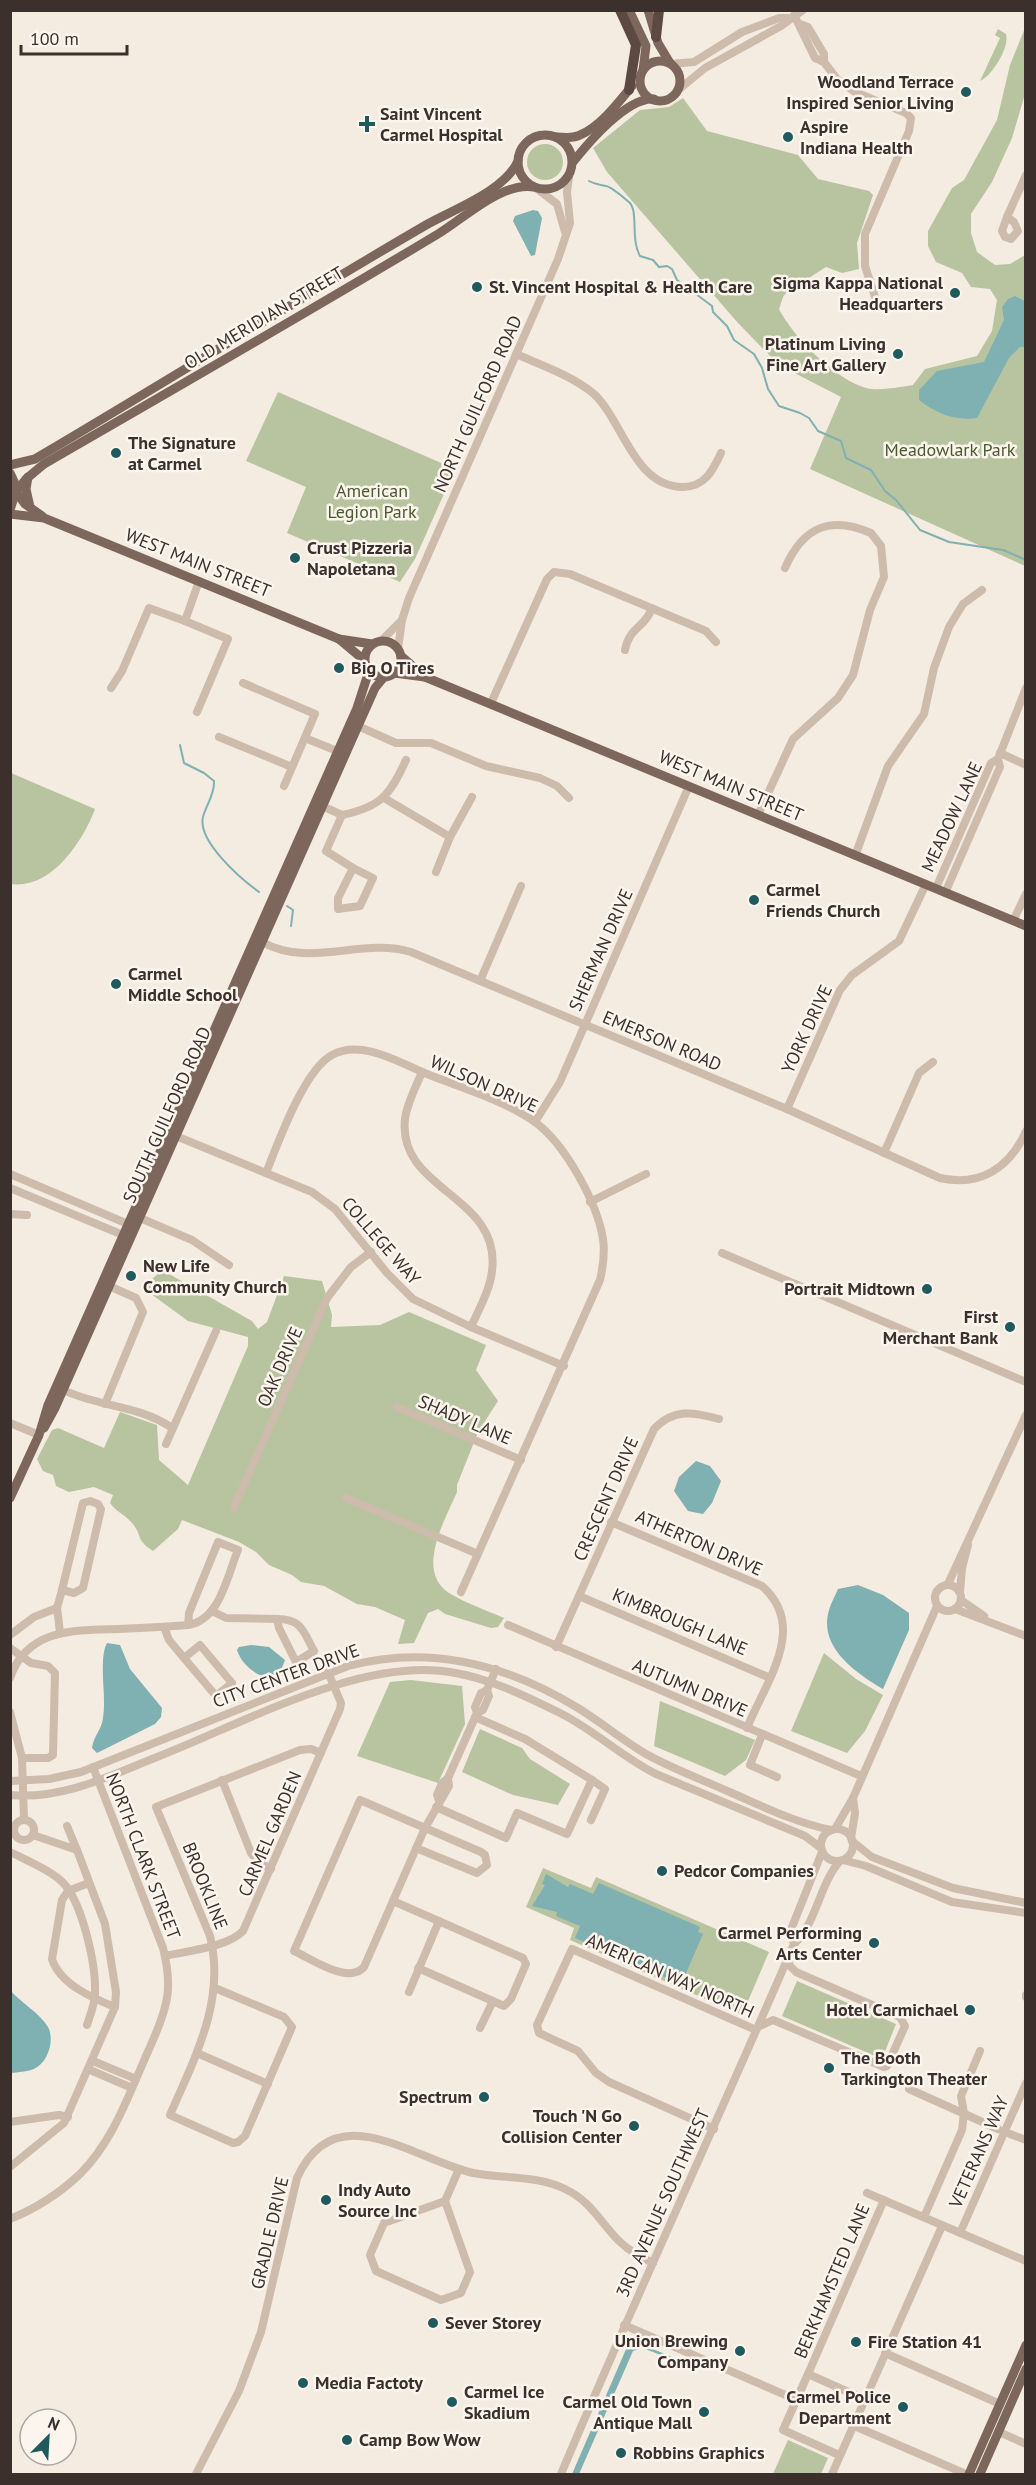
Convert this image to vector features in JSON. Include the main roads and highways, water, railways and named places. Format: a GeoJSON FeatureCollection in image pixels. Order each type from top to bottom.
{"type":"FeatureCollection","features":[{"type":"Feature","properties":{"kind":"highway"},"geometry":{"type":"LineString","coordinates":[[620,10],[636,49],[629,90]]}},
{"type":"Feature","properties":{"kind":"highway"},"geometry":{"type":"LineString","coordinates":[[656,37],[659,10]]}},
{"type":"Feature","properties":{"kind":"main road"},"geometry":{"type":"LineString","coordinates":[[629,10],[646,46],[642,89],[654,99]]}},
{"type":"Feature","properties":{"kind":"main road"},"geometry":{"type":"LineString","coordinates":[[648,10],[656,37],[679,75],[677,91],[664,100],[642,99],[631,105],[584,147],[573,162],[569,177],[552,189],[535,188],[524,178],[518,161],[522,147],[532,138],[544,135],[575,137],[583,134],[629,90],[642,71],[652,62],[670,63]]}},
{"type":"Feature","properties":{"kind":"main road"},"geometry":{"type":"LineString","coordinates":[[556,137],[568,147],[573,162]]}},
{"type":"Feature","properties":{"kind":"main road","name":"OLD MERIDIAN STREET"},"geometry":{"type":"LineString","coordinates":[[10,465],[35,459],[503,181],[512,174],[518,161]]}},
{"type":"Feature","properties":{"kind":"main road","name":"OLD MERIDIAN STREET"},"geometry":{"type":"LineString","coordinates":[[10,512],[17,492],[29,476],[44,464],[513,188],[535,188]]}},
{"type":"Feature","properties":{"kind":"main road"},"geometry":{"type":"LineString","coordinates":[[427,240],[434,229],[449,217],[450,212]]}},
{"type":"Feature","properties":{"kind":"main road"},"geometry":{"type":"LineString","coordinates":[[319,289],[326,300]]}},
{"type":"Feature","properties":{"kind":"main road"},"geometry":{"type":"LineString","coordinates":[[10,473],[16,481],[17,492]]}},
{"type":"Feature","properties":{"kind":"main road"},"geometry":{"type":"LineString","coordinates":[[29,476],[26,489],[30,507]]}},
{"type":"Feature","properties":{"kind":"main road","name":"WEST MAIN STREET"},"geometry":{"type":"LineString","coordinates":[[17,492],[44,518]]}},
{"type":"Feature","properties":{"kind":"main road","name":"WEST MAIN STREET"},"geometry":{"type":"LineString","coordinates":[[10,512],[44,518],[339,639],[364,660]]}},
{"type":"Feature","properties":{"kind":"main road","name":"WEST MAIN STREET"},"geometry":{"type":"LineString","coordinates":[[339,639],[377,642]]}},
{"type":"Feature","properties":{"kind":"main road"},"geometry":{"type":"LineString","coordinates":[[377,642],[391,642],[399,652],[400,666],[394,673],[384,677],[369,670],[364,660],[366,651],[377,642]]}},
{"type":"Feature","properties":{"kind":"main road","name":"WEST MAIN STREET"},"geometry":{"type":"LineString","coordinates":[[399,652],[424,677]]}},
{"type":"Feature","properties":{"kind":"main road","name":"SOUTH GUILFORD ROAD"},"geometry":{"type":"LineString","coordinates":[[39,1435],[48,1405],[357,708],[369,670]]}},
{"type":"Feature","properties":{"kind":"main road","name":"WEST MAIN STREET"},"geometry":{"type":"LineString","coordinates":[[394,673],[424,677],[1026,926]]}},
{"type":"Feature","properties":{"kind":"main road","name":"SOUTH GUILFORD ROAD"},"geometry":{"type":"LineString","coordinates":[[10,1498],[63,1390],[375,688],[384,677]]}},
{"type":"Feature","properties":{"kind":"main road"},"geometry":{"type":"LineString","coordinates":[[968,2475],[1026,2345]]}},
{"type":"Feature","properties":{"kind":"main road"},"geometry":{"type":"LineString","coordinates":[[980,2475],[1026,2369]]}},
{"type":"Feature","properties":{"kind":"water"},"geometry":{"type":"Polygon","coordinates":[[[533,210],[538,211],[542,218],[535,255],[531,256],[513,221],[515,216],[533,210]]]}},
{"type":"Feature","properties":{"kind":"water"},"geometry":{"type":"Polygon","coordinates":[[[1015,296],[1025,301],[1025,347],[1020,347],[1009,358],[977,418],[947,415],[919,400],[919,390],[937,371],[984,362],[1004,320],[1002,307],[1008,299],[1015,296]]]}},
{"type":"Feature","properties":{"kind":"water"},"geometry":{"type":"Polygon","coordinates":[[[696,1461],[710,1466],[721,1481],[712,1503],[703,1514],[688,1511],[674,1491],[679,1477],[696,1461]]]}},
{"type":"Feature","properties":{"kind":"water"},"geometry":{"type":"Polygon","coordinates":[[[858,1585],[883,1595],[909,1613],[909,1630],[883,1689],[851,1667],[834,1647],[829,1636],[827,1623],[829,1610],[838,1589],[858,1585]]]}},
{"type":"Feature","properties":{"kind":"water"},"geometry":{"type":"Polygon","coordinates":[[[107,1643],[120,1645],[130,1669],[162,1708],[161,1717],[155,1724],[97,1753],[92,1748],[103,1718],[103,1659],[107,1643]]]}},
{"type":"Feature","properties":{"kind":"water"},"geometry":{"type":"Polygon","coordinates":[[[251,1645],[269,1647],[285,1660],[278,1678],[265,1677],[247,1666],[237,1650],[239,1647],[251,1645]]]}},
{"type":"Feature","properties":{"kind":"water"},"geometry":{"type":"Polygon","coordinates":[[[546,1874],[568,1887],[570,1884],[593,1894],[599,1883],[700,1927],[698,1932],[703,1934],[683,1980],[678,1978],[676,1982],[575,1938],[580,1926],[556,1916],[557,1912],[532,1906],[545,1885],[542,1884],[546,1874]]]}},
{"type":"Feature","properties":{"kind":"water"},"geometry":{"type":"Polygon","coordinates":[[[10,1990],[45,2022],[51,2038],[49,2051],[39,2066],[28,2071],[11,2073],[10,1990]]]}},
{"type":"Feature","properties":{"kind":"water"},"geometry":{"type":"Polygon","coordinates":[[[638,2343],[677,2359],[678,2362],[643,2348],[633,2351],[579,2474],[572,2474],[627,2347],[638,2343]]]}},
{"type":"Feature","properties":{"kind":"waterway"},"geometry":{"type":"LineString","coordinates":[[589,181],[609,187],[629,202],[634,212],[635,241],[640,256],[653,260],[659,267],[667,266],[672,269],[677,280],[712,306],[713,312],[727,326],[734,340],[754,354],[762,368],[768,389],[779,406],[809,418],[818,431],[841,441],[846,458],[871,470],[885,491],[896,500],[920,530],[949,542],[1003,550],[1026,560]]}},
{"type":"Feature","properties":{"kind":"waterway"},"geometry":{"type":"LineString","coordinates":[[180,745],[184,763],[214,781],[212,795],[203,817],[203,827],[207,837],[222,859],[259,892]]}},
{"type":"Feature","properties":{"kind":"waterway"},"geometry":{"type":"LineString","coordinates":[[287,906],[293,910],[291,926]]}},
{"type":"Feature","properties":{"kind":"place","name":"Woodland Terrace Inspired Senior Living"},"geometry":{"type":"Point","coordinates":[966,92]}},
{"type":"Feature","properties":{"kind":"place","name":"Saint Vincent Carmel Hospital"},"geometry":{"type":"Point","coordinates":[367,124]}},
{"type":"Feature","properties":{"kind":"place","name":"Aspire Indiana Health"},"geometry":{"type":"Point","coordinates":[788,137]}},
{"type":"Feature","properties":{"kind":"place","name":"St. Vincent Hospital & Health Care"},"geometry":{"type":"Point","coordinates":[477,287]}},
{"type":"Feature","properties":{"kind":"place","name":"Sigma Kappa National Headquarters"},"geometry":{"type":"Point","coordinates":[955,293]}},
{"type":"Feature","properties":{"kind":"place","name":"Platinum Living Fine Art Gallery"},"geometry":{"type":"Point","coordinates":[898,354]}},
{"type":"Feature","properties":{"kind":"place","name":"The Signature at Carmel"},"geometry":{"type":"Point","coordinates":[116,453]}},
{"type":"Feature","properties":{"kind":"place","name":"Crust Pizzeria Napoletana"},"geometry":{"type":"Point","coordinates":[295,558]}},
{"type":"Feature","properties":{"kind":"place","name":"Big O Tires"},"geometry":{"type":"Point","coordinates":[339,668]}},
{"type":"Feature","properties":{"kind":"place","name":"Carmel Friends Church"},"geometry":{"type":"Point","coordinates":[754,900]}},
{"type":"Feature","properties":{"kind":"place","name":"Carmel Middle School"},"geometry":{"type":"Point","coordinates":[116,984]}},
{"type":"Feature","properties":{"kind":"place","name":"New Life Community Church"},"geometry":{"type":"Point","coordinates":[131,1276]}},
{"type":"Feature","properties":{"kind":"place","name":"Portrait Midtown"},"geometry":{"type":"Point","coordinates":[927,1289]}},
{"type":"Feature","properties":{"kind":"place","name":"First Merchant Bank"},"geometry":{"type":"Point","coordinates":[1010,1327]}},
{"type":"Feature","properties":{"kind":"place","name":"Pedcor Companies"},"geometry":{"type":"Point","coordinates":[662,1871]}},
{"type":"Feature","properties":{"kind":"place","name":"Carmel Performing Arts Center"},"geometry":{"type":"Point","coordinates":[874,1943]}},
{"type":"Feature","properties":{"kind":"place","name":"Hotel Carmichael"},"geometry":{"type":"Point","coordinates":[970,2010]}},
{"type":"Feature","properties":{"kind":"place","name":"The Booth Tarkington Theater"},"geometry":{"type":"Point","coordinates":[829,2068]}},
{"type":"Feature","properties":{"kind":"place","name":"Spectrum"},"geometry":{"type":"Point","coordinates":[484,2097]}},
{"type":"Feature","properties":{"kind":"place","name":"Touch 'N Go Collision Center"},"geometry":{"type":"Point","coordinates":[634,2126]}},
{"type":"Feature","properties":{"kind":"place","name":"Indy Auto Source Inc"},"geometry":{"type":"Point","coordinates":[326,2200]}},
{"type":"Feature","properties":{"kind":"place","name":"Sever Storey"},"geometry":{"type":"Point","coordinates":[433,2323]}},
{"type":"Feature","properties":{"kind":"place","name":"Fire Station 41"},"geometry":{"type":"Point","coordinates":[856,2342]}},
{"type":"Feature","properties":{"kind":"place","name":"Union Brewing Company"},"geometry":{"type":"Point","coordinates":[740,2351]}},
{"type":"Feature","properties":{"kind":"place","name":"Media Factoty"},"geometry":{"type":"Point","coordinates":[303,2383]}},
{"type":"Feature","properties":{"kind":"place","name":"Carmel Ice Skadium"},"geometry":{"type":"Point","coordinates":[452,2402]}},
{"type":"Feature","properties":{"kind":"place","name":"Carmel Police Department"},"geometry":{"type":"Point","coordinates":[903,2407]}},
{"type":"Feature","properties":{"kind":"place","name":"Carmel Old Town Antique Mall"},"geometry":{"type":"Point","coordinates":[704,2412]}},
{"type":"Feature","properties":{"kind":"place","name":"Camp Bow Wow"},"geometry":{"type":"Point","coordinates":[347,2440]}},
{"type":"Feature","properties":{"kind":"place","name":"Robbins Graphics"},"geometry":{"type":"Point","coordinates":[621,2453]}},
{"type":"Feature","properties":{"kind":"park label","name":"Meadowlark Park"},"geometry":{"type":"Point","coordinates":[950,450]}},
{"type":"Feature","properties":{"kind":"park label","name":"American Legion Park"},"geometry":{"type":"Point","coordinates":[372,501]}}]}
